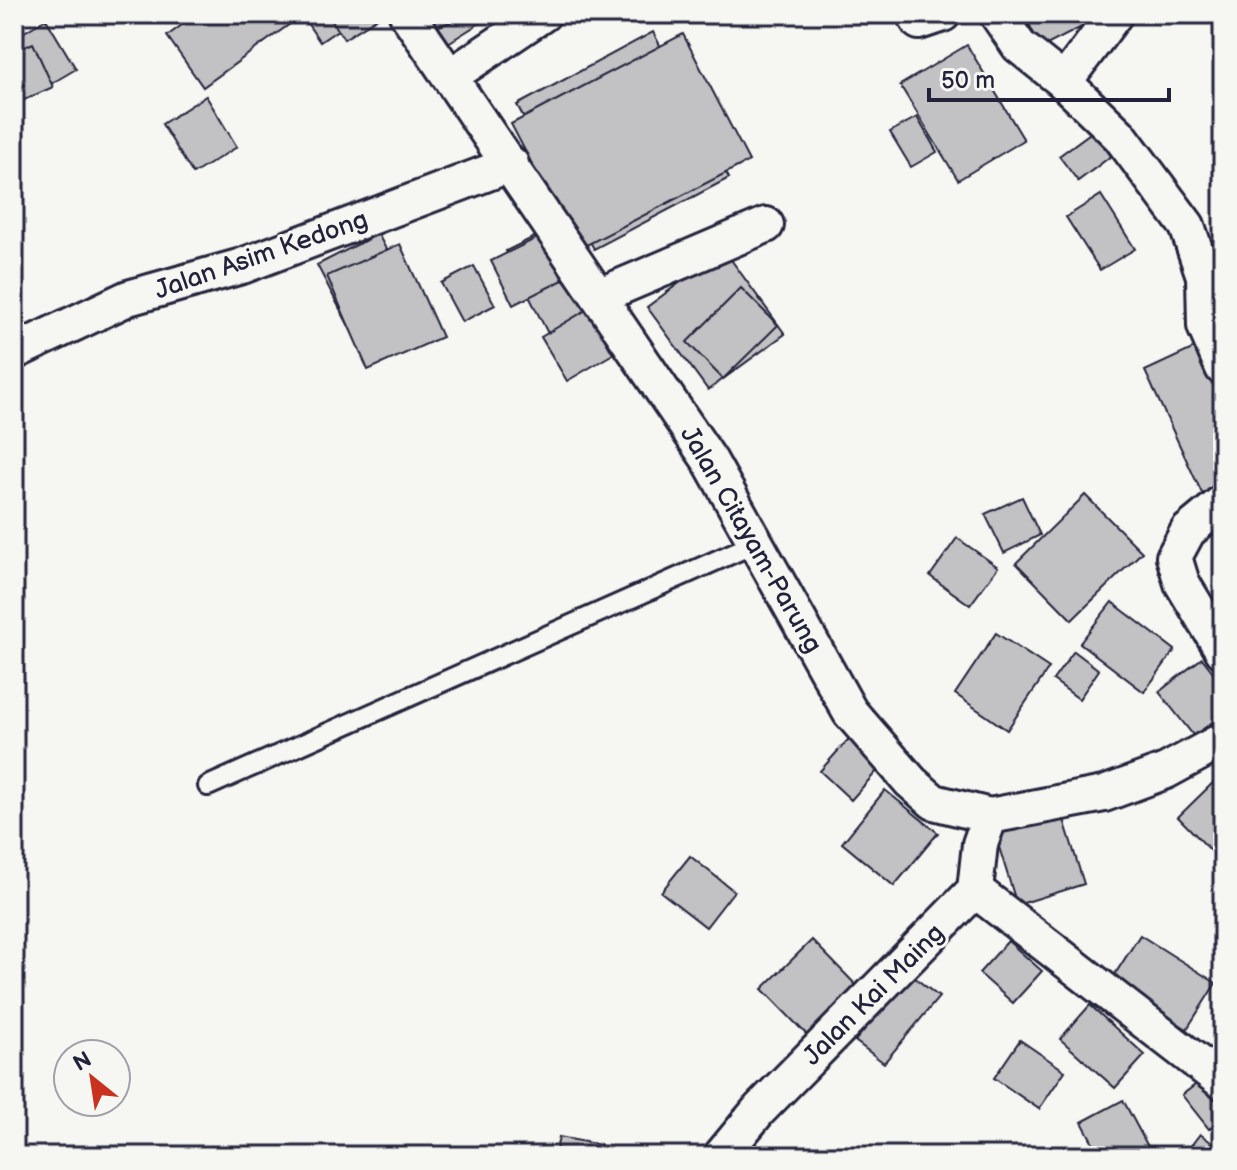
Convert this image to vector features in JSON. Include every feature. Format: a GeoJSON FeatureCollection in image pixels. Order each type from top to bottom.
{"type":"FeatureCollection","features":[{"type":"Feature","properties":{"kind":"street","name":"Jalan Citayam-Parung"},"geometry":{"type":"LineString","coordinates":[[407,14],[452,75],[710,461],[758,542],[850,712],[881,752],[934,802],[990,816],[1104,794],[1166,771],[1223,740]]}},
{"type":"Feature","properties":{"kind":"street"},"geometry":{"type":"LineString","coordinates":[[452,75],[543,14]]}},
{"type":"Feature","properties":{"kind":"street"},"geometry":{"type":"LineString","coordinates":[[914,14],[919,22],[943,14]]}},
{"type":"Feature","properties":{"kind":"street"},"geometry":{"type":"LineString","coordinates":[[997,14],[1019,46],[1064,82],[1120,136],[1187,226],[1204,276],[1205,326],[1223,368]]}},
{"type":"Feature","properties":{"kind":"street"},"geometry":{"type":"LineString","coordinates":[[1064,82],[1115,14]]}},
{"type":"Feature","properties":{"kind":"street","name":"Jalan Asim Kedong"},"geometry":{"type":"LineString","coordinates":[[14,352],[128,298],[242,266],[511,164]]}},
{"type":"Feature","properties":{"kind":"street"},"geometry":{"type":"LineString","coordinates":[[599,296],[766,225]]}},
{"type":"Feature","properties":{"kind":"street"},"geometry":{"type":"LineString","coordinates":[[1223,502],[1188,531],[1174,557],[1182,583],[1223,651]]}},
{"type":"Feature","properties":{"kind":"street"},"geometry":{"type":"LineString","coordinates":[[990,816],[980,844],[975,890],[1223,1082]]}},
{"type":"Feature","properties":{"kind":"street","name":"Jalan Kai Maing"},"geometry":{"type":"LineString","coordinates":[[721,1156],[759,1110],[975,890]]}},
{"type":"Feature","properties":{"kind":"lane"},"geometry":{"type":"LineString","coordinates":[[208,786],[758,542]]}},
{"type":"Feature","properties":{"kind":"building"},"geometry":{"type":"Polygon","coordinates":[[[197,14],[289,14],[294,21],[203,87],[167,36],[197,14]]]}},
{"type":"Feature","properties":{"kind":"building"},"geometry":{"type":"Polygon","coordinates":[[[301,14],[361,14],[320,42],[301,14]]]}},
{"type":"Feature","properties":{"kind":"building"},"geometry":{"type":"Polygon","coordinates":[[[328,14],[381,14],[382,15],[344,39],[328,14]]]}},
{"type":"Feature","properties":{"kind":"building"},"geometry":{"type":"Polygon","coordinates":[[[425,14],[494,14],[445,45],[425,14]]]}},
{"type":"Feature","properties":{"kind":"building"},"geometry":{"type":"Polygon","coordinates":[[[432,14],[473,14],[436,27],[432,14]]]}},
{"type":"Feature","properties":{"kind":"building"},"geometry":{"type":"Polygon","coordinates":[[[1024,14],[1107,14],[1041,48],[1024,14]]]}},
{"type":"Feature","properties":{"kind":"building"},"geometry":{"type":"Polygon","coordinates":[[[46,19],[76,69],[22,101],[14,89],[14,38],[46,19]]]}},
{"type":"Feature","properties":{"kind":"building"},"geometry":{"type":"Polygon","coordinates":[[[653,32],[729,178],[594,249],[517,105],[653,32]]]}},
{"type":"Feature","properties":{"kind":"building"},"geometry":{"type":"Polygon","coordinates":[[[683,34],[749,161],[577,250],[511,124],[683,34]]]}},
{"type":"Feature","properties":{"kind":"building"},"geometry":{"type":"Polygon","coordinates":[[[33,43],[53,87],[15,104],[14,52],[33,43]]]}},
{"type":"Feature","properties":{"kind":"building"},"geometry":{"type":"Polygon","coordinates":[[[967,45],[1024,140],[958,180],[900,85],[967,45]]]}},
{"type":"Feature","properties":{"kind":"building"},"geometry":{"type":"Polygon","coordinates":[[[206,96],[237,147],[193,174],[162,124],[206,96]]]}},
{"type":"Feature","properties":{"kind":"building"},"geometry":{"type":"Polygon","coordinates":[[[917,117],[937,152],[911,167],[890,132],[917,117]]]}},
{"type":"Feature","properties":{"kind":"building"},"geometry":{"type":"Polygon","coordinates":[[[1093,131],[1111,156],[1078,181],[1059,156],[1093,131]]]}},
{"type":"Feature","properties":{"kind":"building"},"geometry":{"type":"Polygon","coordinates":[[[1101,195],[1135,249],[1100,270],[1066,217],[1101,195]]]}},
{"type":"Feature","properties":{"kind":"building"},"geometry":{"type":"Polygon","coordinates":[[[552,228],[608,338],[562,361],[506,251],[552,228]]]}},
{"type":"Feature","properties":{"kind":"building"},"geometry":{"type":"Polygon","coordinates":[[[378,234],[428,329],[367,361],[317,265],[378,234]]]}},
{"type":"Feature","properties":{"kind":"building"},"geometry":{"type":"Polygon","coordinates":[[[541,236],[563,280],[513,305],[491,261],[541,236]]]}},
{"type":"Feature","properties":{"kind":"building"},"geometry":{"type":"Polygon","coordinates":[[[400,244],[442,337],[368,370],[327,276],[400,244]]]}},
{"type":"Feature","properties":{"kind":"building"},"geometry":{"type":"Polygon","coordinates":[[[724,250],[785,334],[708,390],[647,307],[724,250]]]}},
{"type":"Feature","properties":{"kind":"building"},"geometry":{"type":"Polygon","coordinates":[[[474,266],[495,305],[462,322],[441,283],[474,266]]]}},
{"type":"Feature","properties":{"kind":"building"},"geometry":{"type":"Polygon","coordinates":[[[741,288],[778,325],[723,379],[687,342],[741,288]]]}},
{"type":"Feature","properties":{"kind":"building"},"geometry":{"type":"Polygon","coordinates":[[[588,309],[613,354],[567,381],[541,337],[588,309]]]}},
{"type":"Feature","properties":{"kind":"building"},"geometry":{"type":"Polygon","coordinates":[[[1205,343],[1223,382],[1223,491],[1205,500],[1145,371],[1205,343]]]}},
{"type":"Feature","properties":{"kind":"building"},"geometry":{"type":"Polygon","coordinates":[[[1085,495],[1142,552],[1072,620],[1016,563],[1085,495]]]}},
{"type":"Feature","properties":{"kind":"building"},"geometry":{"type":"Polygon","coordinates":[[[1022,497],[1040,535],[1004,553],[985,514],[1022,497]]]}},
{"type":"Feature","properties":{"kind":"building"},"geometry":{"type":"Polygon","coordinates":[[[957,538],[998,567],[970,605],[930,576],[957,538]]]}},
{"type":"Feature","properties":{"kind":"building"},"geometry":{"type":"Polygon","coordinates":[[[1112,602],[1175,650],[1144,692],[1080,643],[1112,602]]]}},
{"type":"Feature","properties":{"kind":"building"},"geometry":{"type":"Polygon","coordinates":[[[996,633],[1049,668],[1007,730],[955,694],[996,633]]]}},
{"type":"Feature","properties":{"kind":"building"},"geometry":{"type":"Polygon","coordinates":[[[1074,651],[1099,670],[1079,699],[1053,680],[1074,651]]]}},
{"type":"Feature","properties":{"kind":"building"},"geometry":{"type":"Polygon","coordinates":[[[1202,658],[1223,685],[1223,714],[1194,736],[1159,692],[1202,658]]]}},
{"type":"Feature","properties":{"kind":"building"},"geometry":{"type":"Polygon","coordinates":[[[855,732],[886,761],[851,800],[820,771],[855,732]]]}},
{"type":"Feature","properties":{"kind":"building"},"geometry":{"type":"Polygon","coordinates":[[[1223,773],[1223,863],[1178,817],[1223,773]]]}},
{"type":"Feature","properties":{"kind":"building"},"geometry":{"type":"Polygon","coordinates":[[[885,790],[938,833],[894,886],[842,843],[885,790]]]}},
{"type":"Feature","properties":{"kind":"building"},"geometry":{"type":"Polygon","coordinates":[[[1061,810],[1084,884],[1017,905],[994,831],[1061,810]]]}},
{"type":"Feature","properties":{"kind":"building"},"geometry":{"type":"Polygon","coordinates":[[[690,856],[734,891],[706,927],[661,892],[690,856]]]}},
{"type":"Feature","properties":{"kind":"building"},"geometry":{"type":"Polygon","coordinates":[[[1140,935],[1216,983],[1187,1029],[1110,982],[1140,935]]]}},
{"type":"Feature","properties":{"kind":"building"},"geometry":{"type":"Polygon","coordinates":[[[812,940],[860,989],[809,1037],[762,989],[812,940]]]}},
{"type":"Feature","properties":{"kind":"building"},"geometry":{"type":"Polygon","coordinates":[[[1008,941],[1042,971],[1013,1003],[979,973],[1008,941]]]}},
{"type":"Feature","properties":{"kind":"building"},"geometry":{"type":"Polygon","coordinates":[[[910,974],[939,997],[884,1063],[855,1041],[910,974]]]}},
{"type":"Feature","properties":{"kind":"building"},"geometry":{"type":"Polygon","coordinates":[[[1090,1005],[1145,1055],[1115,1088],[1060,1039],[1090,1005]]]}},
{"type":"Feature","properties":{"kind":"building"},"geometry":{"type":"Polygon","coordinates":[[[1020,1040],[1065,1071],[1039,1109],[994,1078],[1020,1040]]]}},
{"type":"Feature","properties":{"kind":"building"},"geometry":{"type":"Polygon","coordinates":[[[1207,1076],[1223,1096],[1223,1118],[1209,1129],[1182,1095],[1207,1076]]]}},
{"type":"Feature","properties":{"kind":"building"},"geometry":{"type":"Polygon","coordinates":[[[1123,1100],[1153,1156],[1100,1156],[1082,1122],[1123,1100]]]}},
{"type":"Feature","properties":{"kind":"building"},"geometry":{"type":"Polygon","coordinates":[[[1200,1134],[1223,1151],[1223,1156],[1184,1155],[1200,1134]]]}},
{"type":"Feature","properties":{"kind":"building"},"geometry":{"type":"Polygon","coordinates":[[[559,1137],[601,1145],[598,1156],[555,1155],[559,1137]]]}}]}
